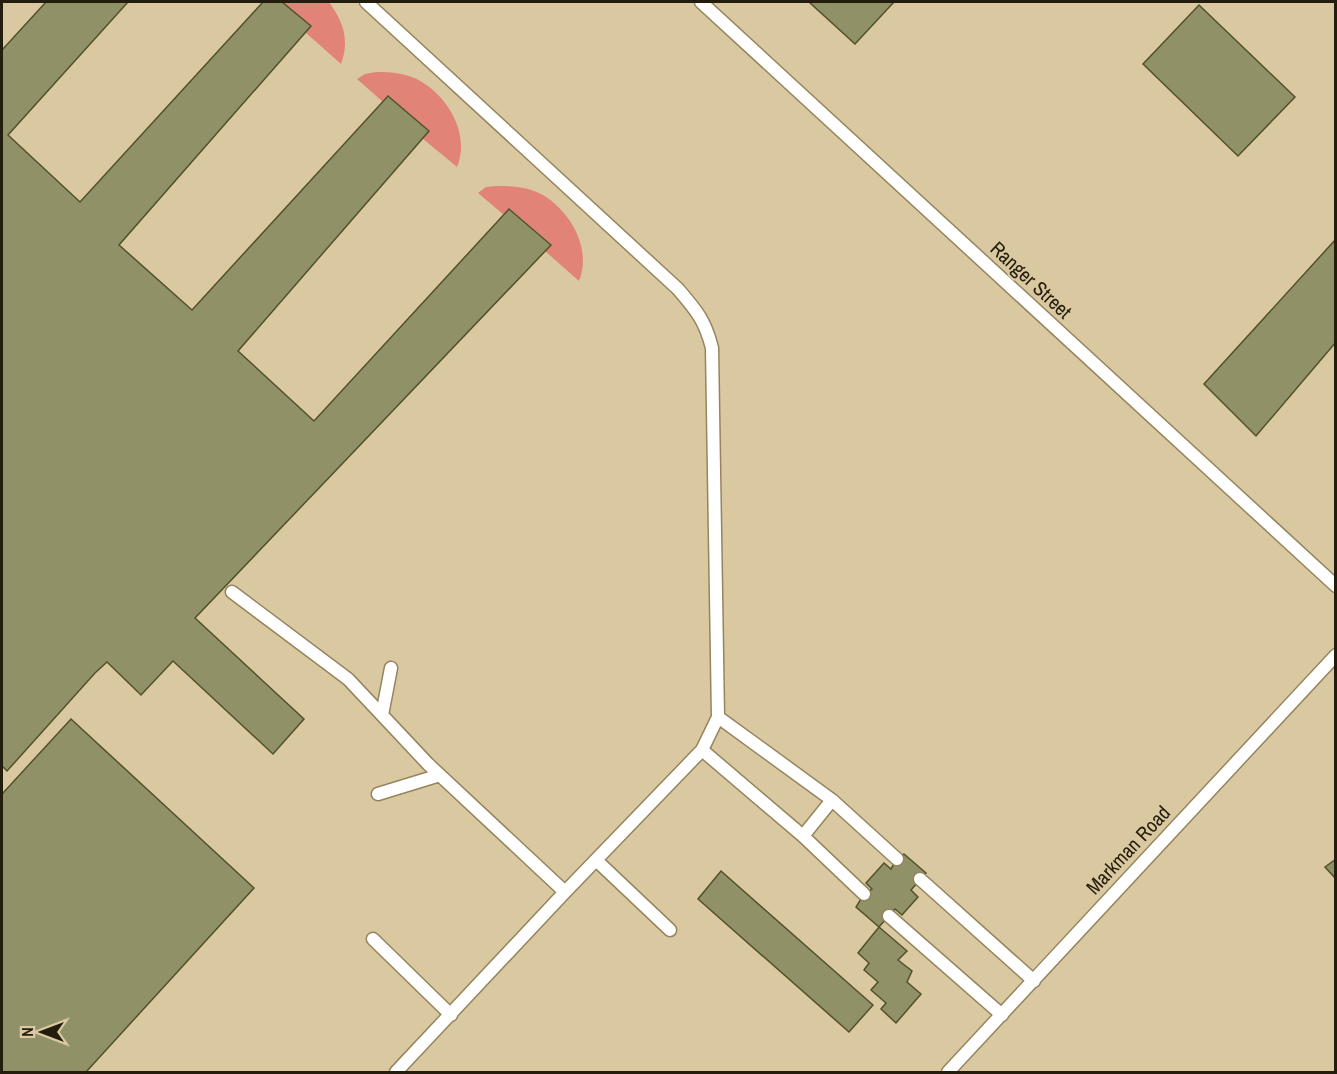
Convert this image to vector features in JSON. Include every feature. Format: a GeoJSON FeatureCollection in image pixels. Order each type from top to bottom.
{"type":"FeatureCollection","features":[{"type":"Feature","properties":{"kind":"lane"},"geometry":{"type":"LineString","coordinates":[[366,2],[678,289],[699,313],[712,348],[718,717],[702,750],[396,1072]]}},
{"type":"Feature","properties":{"kind":"lane","name":"Ranger Street"},"geometry":{"type":"LineString","coordinates":[[700,2],[1335,586]]}},
{"type":"Feature","properties":{"kind":"lane"},"geometry":{"type":"LineString","coordinates":[[232,592],[348,679],[440,775],[565,892]]}},
{"type":"Feature","properties":{"kind":"lane","name":"Markman Road"},"geometry":{"type":"LineString","coordinates":[[948,1072],[1335,655]]}},
{"type":"Feature","properties":{"kind":"lane"},"geometry":{"type":"LineString","coordinates":[[382,715],[391,668]]}},
{"type":"Feature","properties":{"kind":"lane"},"geometry":{"type":"LineString","coordinates":[[718,717],[832,800],[897,859]]}},
{"type":"Feature","properties":{"kind":"lane"},"geometry":{"type":"LineString","coordinates":[[702,750],[803,836],[864,894]]}},
{"type":"Feature","properties":{"kind":"lane"},"geometry":{"type":"LineString","coordinates":[[378,794],[440,775]]}},
{"type":"Feature","properties":{"kind":"lane"},"geometry":{"type":"LineString","coordinates":[[803,836],[832,800]]}},
{"type":"Feature","properties":{"kind":"lane"},"geometry":{"type":"LineString","coordinates":[[596,860],[670,930]]}},
{"type":"Feature","properties":{"kind":"lane"},"geometry":{"type":"LineString","coordinates":[[920,879],[1034,981]]}},
{"type":"Feature","properties":{"kind":"lane"},"geometry":{"type":"LineString","coordinates":[[889,916],[1002,1015]]}},
{"type":"Feature","properties":{"kind":"lane"},"geometry":{"type":"LineString","coordinates":[[373,939],[451,1015]]}},
{"type":"Feature","properties":{"kind":"shaded area"},"geometry":{"type":"Polygon","coordinates":[[[282,2],[329,2],[344,31],[345,47],[341,64],[305,32],[310,26],[282,2]]]}},
{"type":"Feature","properties":{"kind":"shaded area"},"geometry":{"type":"Polygon","coordinates":[[[376,72],[411,77],[432,89],[441,98],[455,119],[459,131],[461,143],[457,167],[422,138],[429,131],[389,96],[383,102],[357,79],[365,74],[376,72]]]}},
{"type":"Feature","properties":{"kind":"shaded area"},"geometry":{"type":"Polygon","coordinates":[[[497,186],[538,192],[562,211],[570,221],[581,244],[583,256],[579,281],[545,251],[551,244],[510,209],[504,215],[478,193],[486,187],[497,186]]]}},
{"type":"Feature","properties":{"kind":"building"},"geometry":{"type":"Polygon","coordinates":[[[46,2],[128,2],[8,135],[80,202],[263,2],[282,2],[311,26],[119,245],[192,310],[388,96],[429,131],[238,351],[314,421],[509,209],[551,245],[195,618],[304,719],[273,754],[173,661],[141,695],[107,662],[7,771],[2,766],[2,50],[46,2]]]}},
{"type":"Feature","properties":{"kind":"building"},"geometry":{"type":"Polygon","coordinates":[[[809,2],[894,2],[855,44],[809,2]]]}},
{"type":"Feature","properties":{"kind":"building"},"geometry":{"type":"Polygon","coordinates":[[[1199,5],[1295,97],[1238,156],[1143,64],[1199,5]]]}},
{"type":"Feature","properties":{"kind":"building"},"geometry":{"type":"Polygon","coordinates":[[[1336,239],[1336,342],[1256,436],[1204,384],[1336,239]]]}},
{"type":"Feature","properties":{"kind":"building"},"geometry":{"type":"Polygon","coordinates":[[[71,719],[254,888],[86,1072],[2,1072],[2,791],[3,793],[71,719]]]}},
{"type":"Feature","properties":{"kind":"building"},"geometry":{"type":"Polygon","coordinates":[[[904,854],[926,873],[911,890],[918,897],[902,915],[895,909],[879,927],[856,907],[864,894],[872,889],[866,883],[884,863],[891,869],[897,859],[904,854]]]}},
{"type":"Feature","properties":{"kind":"building"},"geometry":{"type":"Polygon","coordinates":[[[1336,859],[1336,879],[1325,867],[1336,859]]]}},
{"type":"Feature","properties":{"kind":"building"},"geometry":{"type":"Polygon","coordinates":[[[721,871],[873,1005],[849,1032],[698,899],[721,871]]]}},
{"type":"Feature","properties":{"kind":"building"},"geometry":{"type":"Polygon","coordinates":[[[879,927],[907,951],[898,960],[912,971],[907,982],[921,994],[896,1023],[881,1009],[886,1003],[871,990],[878,982],[864,970],[869,963],[858,953],[879,927]]]}}]}
